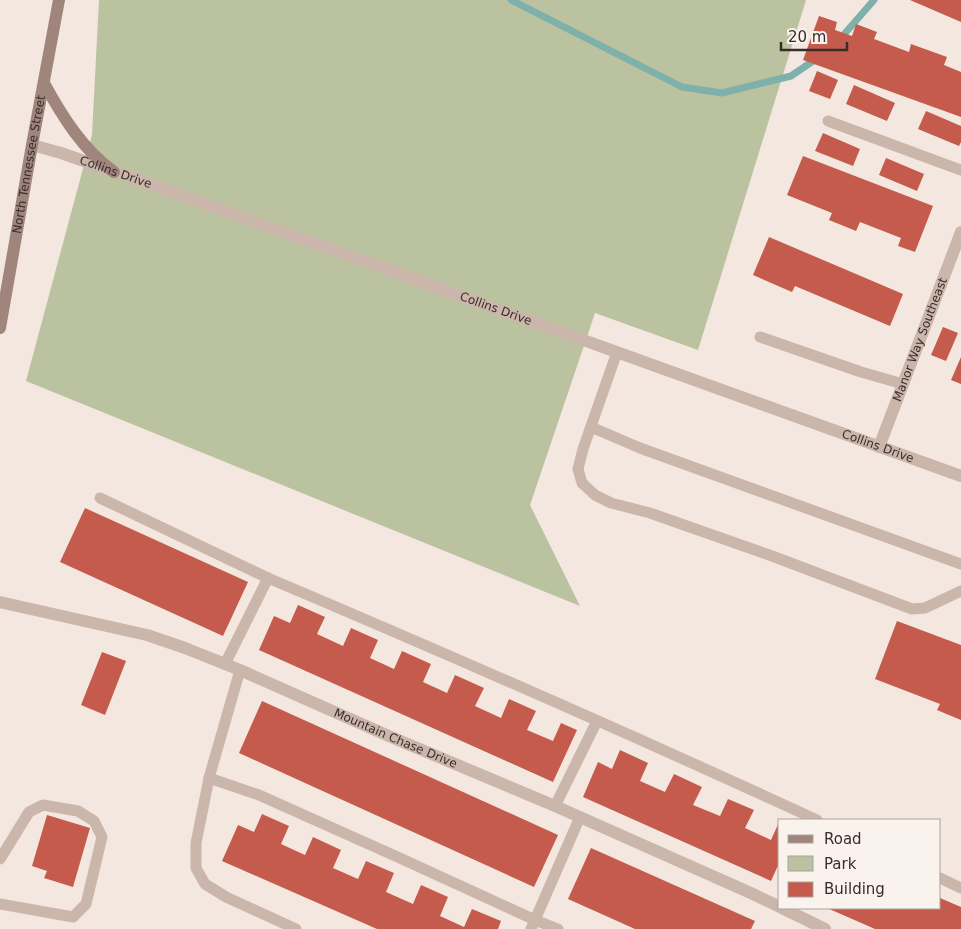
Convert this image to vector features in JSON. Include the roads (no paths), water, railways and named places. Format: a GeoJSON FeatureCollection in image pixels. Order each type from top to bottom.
{"type":"FeatureCollection","features":[{"type":"Feature","properties":{"kind":"main road","name":"North Tennessee Street"},"geometry":{"type":"LineString","coordinates":[[0,328],[59,0]]}},
{"type":"Feature","properties":{"kind":"main road"},"geometry":{"type":"LineString","coordinates":[[44,83],[81,140],[103,164],[114,172]]}},
{"type":"Feature","properties":{"kind":"street","name":"Collins Drive"},"geometry":{"type":"LineString","coordinates":[[32,145],[61,153],[961,476]]}},
{"type":"Feature","properties":{"kind":"street","name":"Manor Way Southeast"},"geometry":{"type":"LineString","coordinates":[[879,447],[961,232]]}},
{"type":"Feature","properties":{"kind":"street","name":"Mountain Chase Drive"},"geometry":{"type":"LineString","coordinates":[[0,602],[147,635],[185,648],[555,806],[778,906]]}},
{"type":"Feature","properties":{"kind":"street","name":"Mountain Chase Drive"},"geometry":{"type":"LineString","coordinates":[[785,909],[824,929]]}},
{"type":"Feature","properties":{"kind":"lane"},"geometry":{"type":"LineString","coordinates":[[828,121],[961,170]]}},
{"type":"Feature","properties":{"kind":"lane"},"geometry":{"type":"LineString","coordinates":[[760,337],[861,372],[903,384]]}},
{"type":"Feature","properties":{"kind":"lane"},"geometry":{"type":"LineString","coordinates":[[617,352],[583,449],[578,469],[582,483],[595,495],[611,503],[650,513],[772,556],[912,609],[925,608],[961,591]]}},
{"type":"Feature","properties":{"kind":"lane"},"geometry":{"type":"LineString","coordinates":[[591,427],[649,451],[961,564]]}},
{"type":"Feature","properties":{"kind":"lane"},"geometry":{"type":"LineString","coordinates":[[100,498],[268,578],[452,656],[815,819]]}},
{"type":"Feature","properties":{"kind":"lane"},"geometry":{"type":"LineString","coordinates":[[225,664],[268,578]]}},
{"type":"Feature","properties":{"kind":"lane"},"geometry":{"type":"LineString","coordinates":[[240,670],[209,778],[196,843],[196,868],[204,884],[226,897],[296,929]]}},
{"type":"Feature","properties":{"kind":"lane"},"geometry":{"type":"LineString","coordinates":[[555,806],[597,721]]}},
{"type":"Feature","properties":{"kind":"lane"},"geometry":{"type":"LineString","coordinates":[[209,778],[259,795],[402,859],[533,925],[558,929]]}},
{"type":"Feature","properties":{"kind":"lane"},"geometry":{"type":"LineString","coordinates":[[0,859],[29,812],[43,805],[78,811],[94,821],[102,837],[86,904],[73,917],[0,904]]}},
{"type":"Feature","properties":{"kind":"lane"},"geometry":{"type":"LineString","coordinates":[[533,925],[580,817]]}},
{"type":"Feature","properties":{"kind":"lane"},"geometry":{"type":"LineString","coordinates":[[941,878],[961,888]]}},
{"type":"Feature","properties":{"kind":"waterway"},"geometry":{"type":"LineString","coordinates":[[511,0],[682,87],[722,93],[791,76],[819,57]]}},
{"type":"Feature","properties":{"kind":"waterway"},"geometry":{"type":"LineString","coordinates":[[840,39],[874,0]]}}]}
